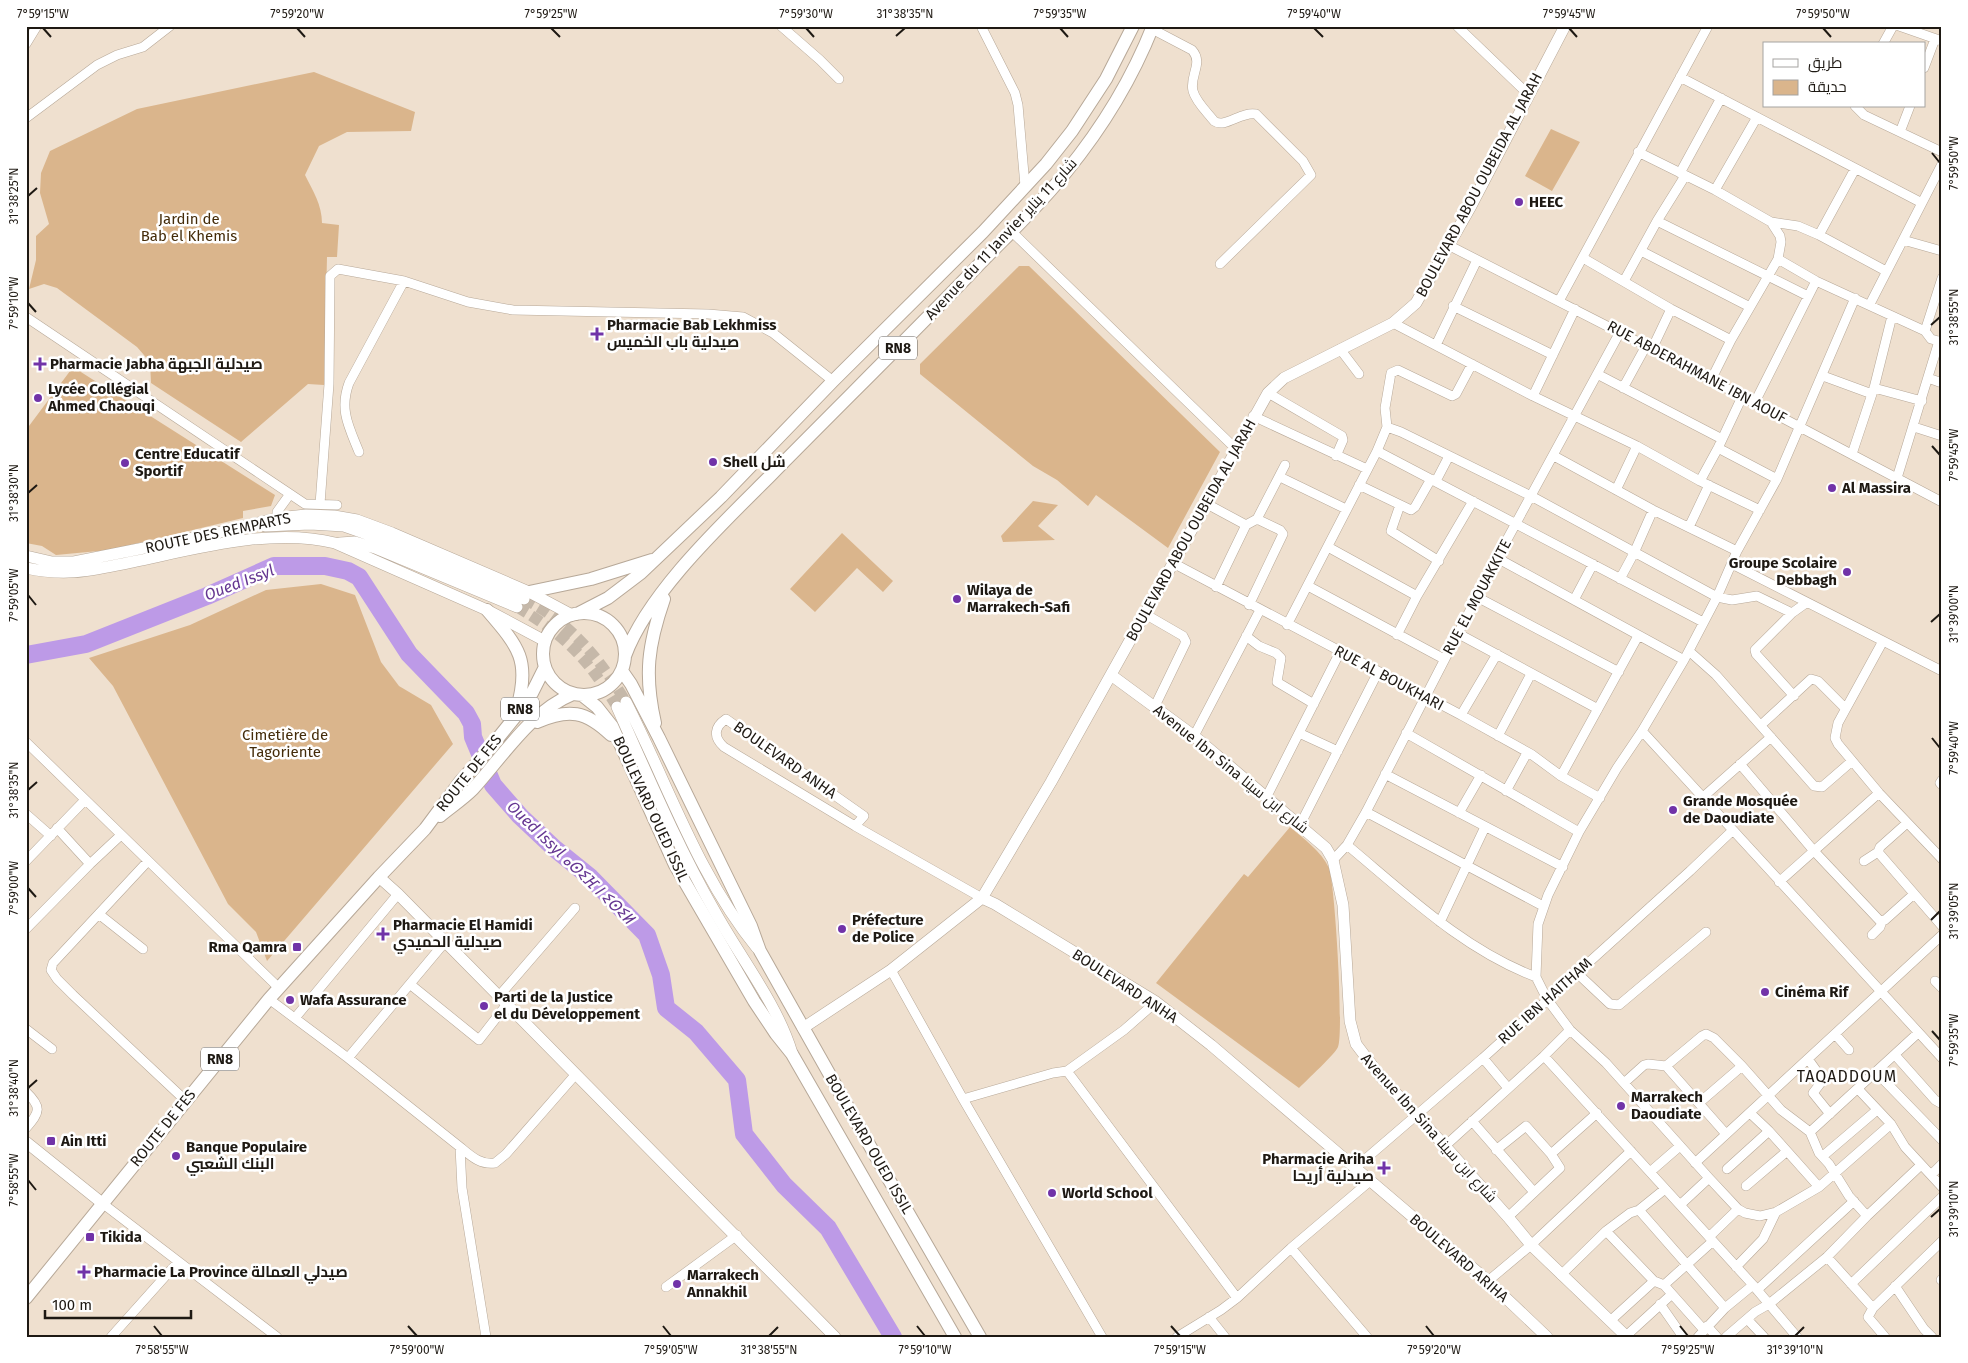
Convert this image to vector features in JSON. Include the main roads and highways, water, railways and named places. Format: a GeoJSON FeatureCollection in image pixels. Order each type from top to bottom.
{"type":"FeatureCollection","features":[{"type":"Feature","properties":{"kind":"main road","name":"Avenue du 11 Janvier شارع 11 يناير"},"geometry":{"type":"LineString","coordinates":[[574,614],[600,603],[624,587],[721,498],[833,381],[938,278],[1060,146],[1083,116],[1110,73],[1133,26]]}},
{"type":"Feature","properties":{"kind":"main road","name":"Avenue du 11 Janvier شارع 11 يناير"},"geometry":{"type":"LineString","coordinates":[[625,656],[636,631],[669,585],[740,505],[914,332],[1065,174],[1098,129],[1122,90],[1152,28]]}},
{"type":"Feature","properties":{"kind":"main road"},"geometry":{"type":"LineString","coordinates":[[524,600],[656,558]]}},
{"type":"Feature","properties":{"kind":"main road"},"geometry":{"type":"LineString","coordinates":[[659,738],[649,696],[649,654],[656,620],[669,585]]}},
{"type":"Feature","properties":{"kind":"main road"},"geometry":{"type":"LineString","coordinates":[[487,610],[507,634],[517,650],[522,663],[522,690],[515,717]]}},
{"type":"Feature","properties":{"kind":"main road","name":"RN8"},"geometry":{"type":"LineString","coordinates":[[574,614],[596,615],[613,625],[623,640],[625,656],[622,670],[606,688],[596,693],[578,694],[556,684],[549,676],[545,667],[543,655],[545,641],[556,624],[574,614]]}},
{"type":"Feature","properties":{"kind":"main road","name":"ROUTE DE FES"},"geometry":{"type":"LineString","coordinates":[[425,829],[460,782],[515,717],[532,693],[545,667]]}},
{"type":"Feature","properties":{"kind":"main road","name":"BOULEVARD OUED ISSIL"},"geometry":{"type":"LineString","coordinates":[[622,670],[659,738],[751,926],[760,951],[980,1337]]}},
{"type":"Feature","properties":{"kind":"main road","name":"BOULEVARD OUED ISSIL"},"geometry":{"type":"LineString","coordinates":[[578,694],[604,716],[619,742],[675,865],[754,1001],[792,1054],[955,1337]]}},
{"type":"Feature","properties":{"kind":"main road","name":"ROUTE DE FES"},"geometry":{"type":"LineString","coordinates":[[26,1298],[269,998],[378,877],[425,829],[471,791],[530,725],[549,707],[578,694]]}},
{"type":"Feature","properties":{"kind":"main road"},"geometry":{"type":"LineString","coordinates":[[530,725],[559,714],[578,714],[596,721],[619,742]]}},
{"type":"Feature","properties":{"kind":"waterway","name":"Oued Issyl ⴰⵙⵉⴼ ⵏ ⵉⵙⵉⵍ"},"geometry":{"type":"LineString","coordinates":[[26,655],[86,644],[207,596],[274,566],[325,566],[348,571],[359,577],[409,654],[466,713],[472,724],[473,737],[493,785],[520,816],[554,848],[590,877],[647,935],[661,975],[666,1008],[696,1032],[737,1080],[744,1134],[784,1185],[828,1228],[893,1337]]}},
{"type":"Feature","properties":{"kind":"tunnel"},"geometry":{"type":"LineString","coordinates":[[524,599],[541,608],[570,630],[606,671],[626,702]]}},
{"type":"Feature","properties":{"kind":"tunnel"},"geometry":{"type":"LineString","coordinates":[[517,607],[549,628],[574,650],[596,675],[617,707]]}},
{"type":"Feature","properties":{"kind":"place","name":"HEEC"},"geometry":{"type":"Point","coordinates":[1519,202]}},
{"type":"Feature","properties":{"kind":"place","name":"Pharmacie Bab Lekhmiss صيدلية باب الخميس"},"geometry":{"type":"Point","coordinates":[597,334]}},
{"type":"Feature","properties":{"kind":"place","name":"Pharmacie Jabha صيدلية الجبهة"},"geometry":{"type":"Point","coordinates":[40,364]}},
{"type":"Feature","properties":{"kind":"place","name":"Lycée Collégial Ahmed Chaouqi"},"geometry":{"type":"Point","coordinates":[38,398]}},
{"type":"Feature","properties":{"kind":"place","name":"Shell شل"},"geometry":{"type":"Point","coordinates":[713,462]}},
{"type":"Feature","properties":{"kind":"place","name":"Centre Educatif Sportif"},"geometry":{"type":"Point","coordinates":[125,463]}},
{"type":"Feature","properties":{"kind":"place","name":"Al Massira"},"geometry":{"type":"Point","coordinates":[1832,488]}},
{"type":"Feature","properties":{"kind":"place","name":"Groupe Scolaire Debbagh"},"geometry":{"type":"Point","coordinates":[1847,572]}},
{"type":"Feature","properties":{"kind":"place","name":"Wilaya de Marrakech-Safi"},"geometry":{"type":"Point","coordinates":[957,599]}},
{"type":"Feature","properties":{"kind":"place","name":"Grande Mosquée de Daoudiate"},"geometry":{"type":"Point","coordinates":[1673,810]}},
{"type":"Feature","properties":{"kind":"place","name":"Préfecture de Police"},"geometry":{"type":"Point","coordinates":[842,929]}},
{"type":"Feature","properties":{"kind":"place","name":"Pharmacie El Hamidi صيدلية الحميدي"},"geometry":{"type":"Point","coordinates":[383,934]}},
{"type":"Feature","properties":{"kind":"place","name":"Rma Qamra"},"geometry":{"type":"Point","coordinates":[297,947]}},
{"type":"Feature","properties":{"kind":"place","name":"Cinéma Rif"},"geometry":{"type":"Point","coordinates":[1765,992]}},
{"type":"Feature","properties":{"kind":"place","name":"Wafa Assurance"},"geometry":{"type":"Point","coordinates":[290,1000]}},
{"type":"Feature","properties":{"kind":"place","name":"Parti de la Justice el du Développement"},"geometry":{"type":"Point","coordinates":[484,1006]}},
{"type":"Feature","properties":{"kind":"place","name":"Marrakech Daoudiate"},"geometry":{"type":"Point","coordinates":[1621,1106]}},
{"type":"Feature","properties":{"kind":"place","name":"Ain Itti"},"geometry":{"type":"Point","coordinates":[51,1141]}},
{"type":"Feature","properties":{"kind":"place","name":"Banque Populaire البنك الشعبي"},"geometry":{"type":"Point","coordinates":[176,1156]}},
{"type":"Feature","properties":{"kind":"place","name":"Pharmacie Ariha صيدلية أريحا"},"geometry":{"type":"Point","coordinates":[1384,1168]}},
{"type":"Feature","properties":{"kind":"place","name":"World School"},"geometry":{"type":"Point","coordinates":[1052,1193]}},
{"type":"Feature","properties":{"kind":"place","name":"Tikida"},"geometry":{"type":"Point","coordinates":[90,1237]}},
{"type":"Feature","properties":{"kind":"place","name":"Pharmacie La Province صيدلي العمالة"},"geometry":{"type":"Point","coordinates":[84,1272]}},
{"type":"Feature","properties":{"kind":"place","name":"Marrakech Annakhil"},"geometry":{"type":"Point","coordinates":[677,1284]}},
{"type":"Feature","properties":{"kind":"district","name":"TAQADDOUM"},"geometry":{"type":"Point","coordinates":[1847,1076]}},
{"type":"Feature","properties":{"kind":"park label","name":"Jardin de Bab el Khemis"},"geometry":{"type":"Point","coordinates":[189,228]}},
{"type":"Feature","properties":{"kind":"park label","name":"Cimetière de Tagoriente"},"geometry":{"type":"Point","coordinates":[285,744]}},
{"type":"Feature","properties":{"kind":"water label","name":"Oued Issyl"},"geometry":{"type":"Point","coordinates":[239,582]}}]}
